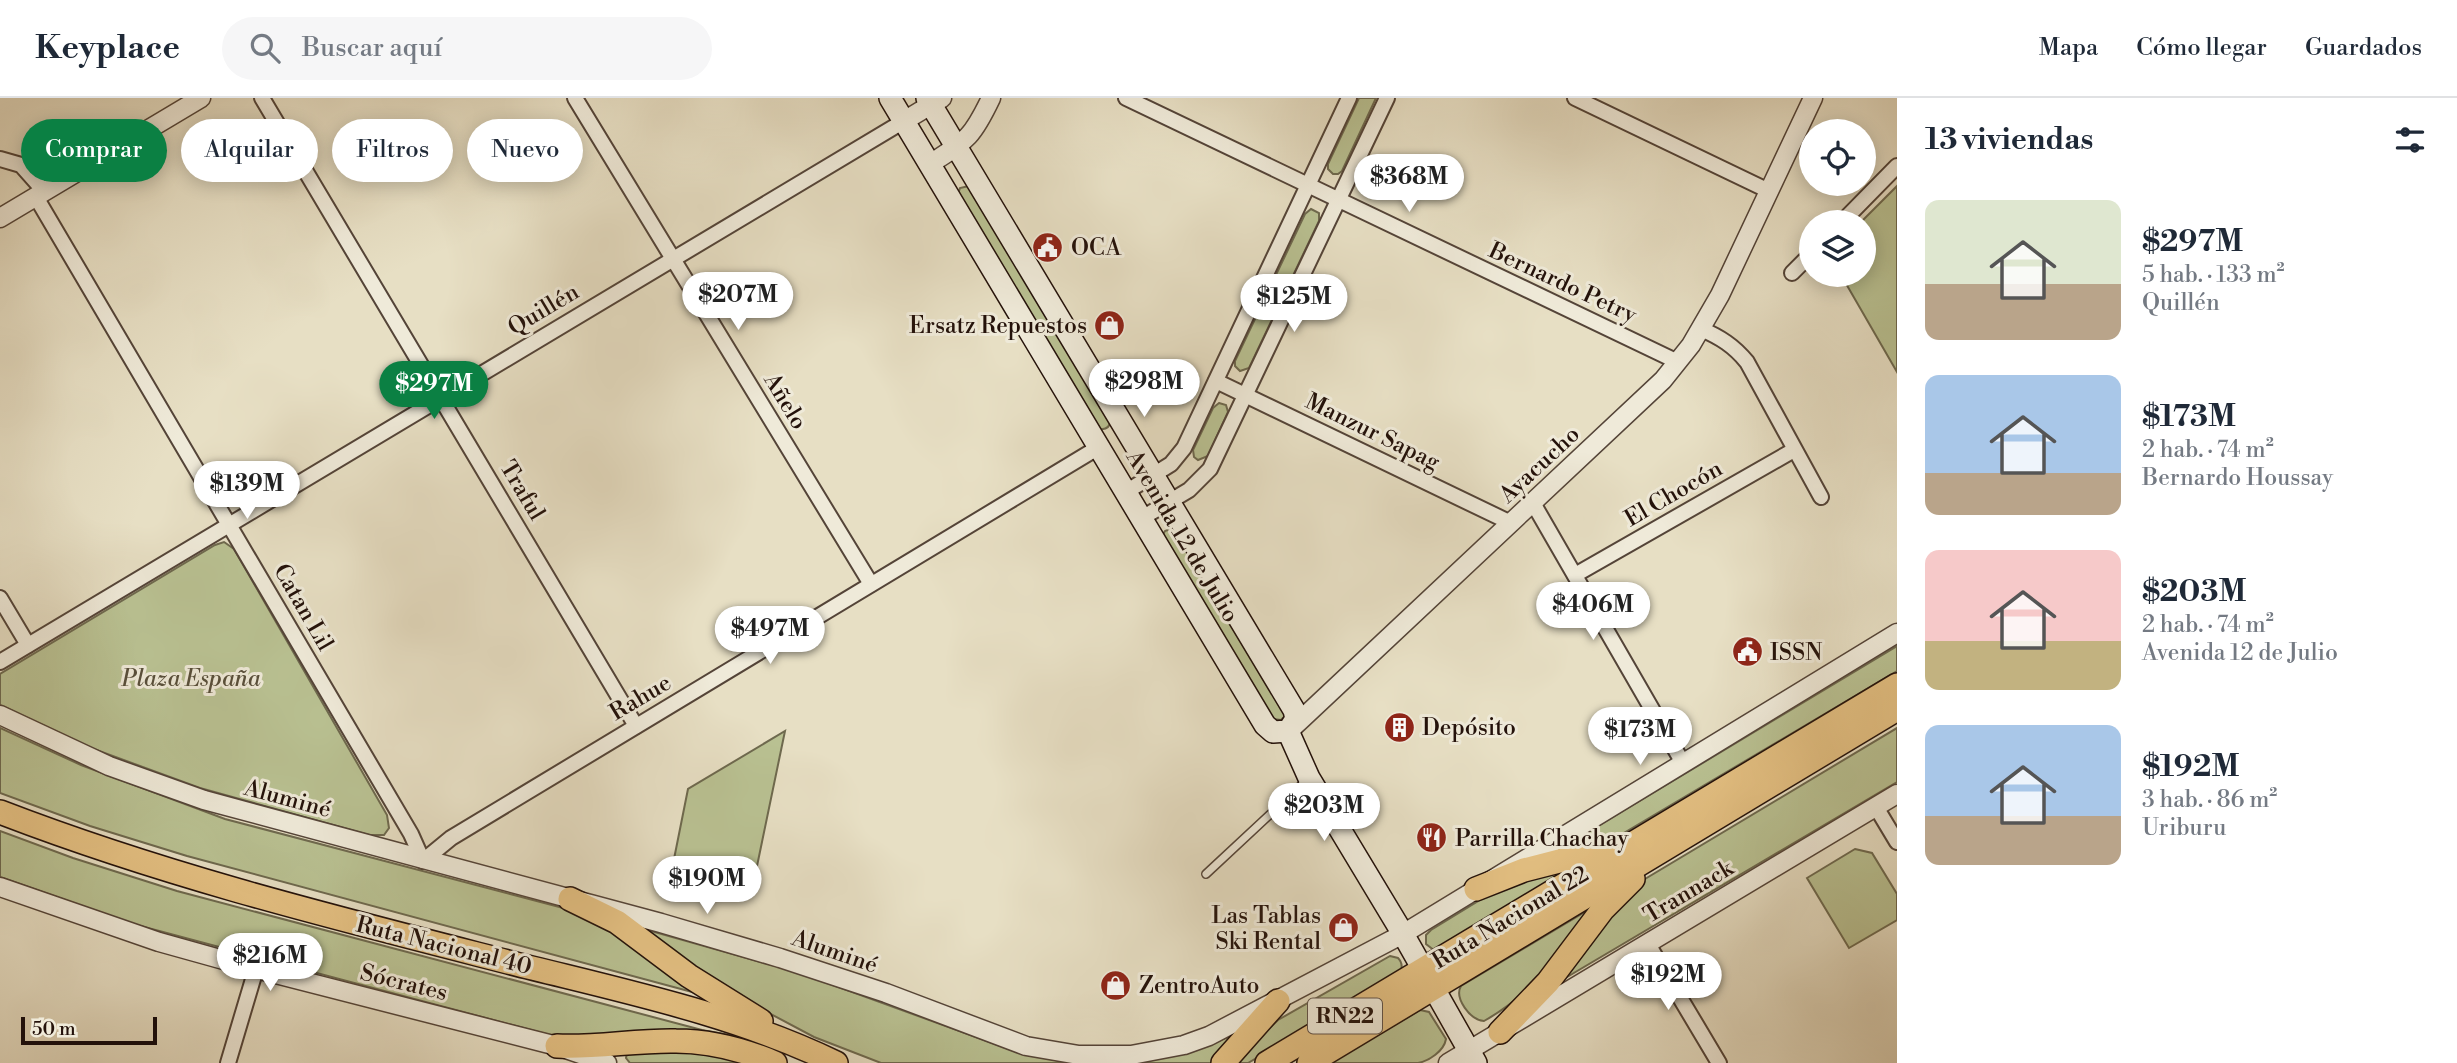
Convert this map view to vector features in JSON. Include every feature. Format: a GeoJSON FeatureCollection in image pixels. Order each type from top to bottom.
{"type":"FeatureCollection","features":[{"type":"Feature","properties":{"kind":"main road","name":"Avenida 12 de Julio"},"geometry":{"type":"LineString","coordinates":[[890,98],[1265,725],[1273,733],[1288,731],[1296,719],[1294,709],[957,147],[934,100]]}},
{"type":"Feature","properties":{"kind":"main road","name":"Ruta Nacional 22"},"geometry":{"type":"LineString","coordinates":[[1309,1063],[1428,979],[1649,834],[1897,685]]}},
{"type":"Feature","properties":{"kind":"main road","name":"Ruta Nacional 22"},"geometry":{"type":"LineString","coordinates":[[1267,1063],[1428,979],[1672,845],[1897,709]]}},
{"type":"Feature","properties":{"kind":"main road","name":"Avenida 12 de Julio"},"geometry":{"type":"LineString","coordinates":[[1288,731],[1309,778],[1403,934],[1472,1057]]}},
{"type":"Feature","properties":{"kind":"main road","name":"Ruta Nacional 40"},"geometry":{"type":"LineString","coordinates":[[0,812],[115,854],[217,886],[729,1021],[818,1060]]}},
{"type":"Feature","properties":{"kind":"main road"},"geometry":{"type":"LineString","coordinates":[[1476,889],[1524,870],[1585,856],[1649,834]]}},
{"type":"Feature","properties":{"kind":"main road"},"geometry":{"type":"LineString","coordinates":[[1500,1032],[1548,982],[1614,897],[1672,845]]}},
{"type":"Feature","properties":{"kind":"main road"},"geometry":{"type":"LineString","coordinates":[[570,899],[617,922],[709,990],[818,1060]]}},
{"type":"Feature","properties":{"kind":"main road"},"geometry":{"type":"LineString","coordinates":[[1223,1063],[1278,1001]]}},
{"type":"Feature","properties":{"kind":"main road"},"geometry":{"type":"LineString","coordinates":[[557,1046],[598,1047],[692,1041],[730,1048],[775,1063]]}},
{"type":"Feature","properties":{"kind":"street"},"geometry":{"type":"LineString","coordinates":[[0,218],[201,98]]}},
{"type":"Feature","properties":{"kind":"street","name":"Traful"},"geometry":{"type":"LineString","coordinates":[[262,98],[636,726]]}},
{"type":"Feature","properties":{"kind":"street","name":"Añelo"},"geometry":{"type":"LineString","coordinates":[[575,98],[871,584]]}},
{"type":"Feature","properties":{"kind":"street"},"geometry":{"type":"LineString","coordinates":[[930,164],[957,147],[975,131],[991,98]]}},
{"type":"Feature","properties":{"kind":"street","name":"Bernardo Petry"},"geometry":{"type":"LineString","coordinates":[[1126,98],[1678,362]]}},
{"type":"Feature","properties":{"kind":"street"},"geometry":{"type":"LineString","coordinates":[[1126,492],[1181,454],[1349,98]]}},
{"type":"Feature","properties":{"kind":"street"},"geometry":{"type":"LineString","coordinates":[[1142,518],[1205,477],[1215,461],[1387,98]]}},
{"type":"Feature","properties":{"kind":"street"},"geometry":{"type":"LineString","coordinates":[[1575,98],[1769,191]]}},
{"type":"Feature","properties":{"kind":"street","name":"Ayacucho"},"geometry":{"type":"LineString","coordinates":[[1288,731],[1645,398],[1678,362],[1702,329],[1813,98]]}},
{"type":"Feature","properties":{"kind":"street","name":"Quillén"},"geometry":{"type":"LineString","coordinates":[[0,662],[674,260],[904,121],[934,100]]}},
{"type":"Feature","properties":{"kind":"street","name":"Catan Lil"},"geometry":{"type":"LineString","coordinates":[[0,159],[21,165],[41,194],[229,525],[411,834],[423,860]]}},
{"type":"Feature","properties":{"kind":"street"},"geometry":{"type":"LineString","coordinates":[[1854,210],[1897,166]]}},
{"type":"Feature","properties":{"kind":"street"},"geometry":{"type":"LineString","coordinates":[[1792,273],[1799,266]]}},
{"type":"Feature","properties":{"kind":"street"},"geometry":{"type":"LineString","coordinates":[[1702,329],[1725,340],[1747,362],[1821,497]]}},
{"type":"Feature","properties":{"kind":"street","name":"Manzur Sapag"},"geometry":{"type":"LineString","coordinates":[[1216,381],[1511,523]]}},
{"type":"Feature","properties":{"kind":"street","name":"Rahue"},"geometry":{"type":"LineString","coordinates":[[423,860],[451,838],[1099,447]]}},
{"type":"Feature","properties":{"kind":"street","name":"El Chocón"},"geometry":{"type":"LineString","coordinates":[[1575,575],[1794,450]]}},
{"type":"Feature","properties":{"kind":"street"},"geometry":{"type":"LineString","coordinates":[[1533,503],[1683,763]]}},
{"type":"Feature","properties":{"kind":"street"},"geometry":{"type":"LineString","coordinates":[[0,598],[28,645]]}},
{"type":"Feature","properties":{"kind":"street","name":"Aluminé"},"geometry":{"type":"LineString","coordinates":[[0,716],[109,766],[204,800],[790,961],[886,993],[1002,1038],[1052,1052],[1102,1056],[1159,1050],[1209,1036],[1278,1001],[1403,934],[1897,633]]}},
{"type":"Feature","properties":{"kind":"street","name":"Trannack"},"geometry":{"type":"LineString","coordinates":[[1448,1063],[1472,1057],[1500,1032],[1897,794]]}},
{"type":"Feature","properties":{"kind":"street"},"geometry":{"type":"LineString","coordinates":[[1876,807],[1897,842]]}},
{"type":"Feature","properties":{"kind":"street","name":"Sócrates"},"geometry":{"type":"LineString","coordinates":[[0,887],[92,921],[256,969],[557,1046],[607,1063]]}},
{"type":"Feature","properties":{"kind":"street"},"geometry":{"type":"LineString","coordinates":[[1648,944],[1719,1063]]}},
{"type":"Feature","properties":{"kind":"street"},"geometry":{"type":"LineString","coordinates":[[228,1063],[256,969]]}},
{"type":"Feature","properties":{"kind":"lane"},"geometry":{"type":"LineString","coordinates":[[1206,874],[1309,778]]}},
{"type":"Feature","properties":{"kind":"green space"},"geometry":{"type":"Polygon","coordinates":[[[1359,98],[1376,98],[1342,171],[1333,174],[1328,169],[1328,164],[1359,98]]]}},
{"type":"Feature","properties":{"kind":"green space"},"geometry":{"type":"Polygon","coordinates":[[[969,186],[1111,420],[1106,428],[1100,429],[958,194],[960,188],[969,186]]]}},
{"type":"Feature","properties":{"kind":"green space"},"geometry":{"type":"Polygon","coordinates":[[[1897,186],[1897,372],[1848,287],[1876,287],[1876,210],[1873,210],[1897,186]]]}},
{"type":"Feature","properties":{"kind":"green space"},"geometry":{"type":"Polygon","coordinates":[[[1311,209],[1319,213],[1319,221],[1249,368],[1240,371],[1235,366],[1235,361],[1305,214],[1311,209]]]}},
{"type":"Feature","properties":{"kind":"green space"},"geometry":{"type":"Polygon","coordinates":[[[1219,403],[1226,405],[1228,412],[1208,456],[1198,460],[1194,457],[1193,450],[1213,408],[1219,403]]]}},
{"type":"Feature","properties":{"kind":"green space"},"geometry":{"type":"Polygon","coordinates":[[[1173,528],[1286,708],[1285,716],[1281,720],[1273,719],[1162,536],[1165,531],[1173,528]]]}},
{"type":"Feature","properties":{"kind":"green space","name":"Plaza España"},"geometry":{"type":"Polygon","coordinates":[[[224,542],[234,549],[387,815],[389,828],[384,835],[369,835],[200,788],[91,748],[0,705],[0,674],[224,542]]]}},
{"type":"Feature","properties":{"kind":"green space"},"geometry":{"type":"Polygon","coordinates":[[[1897,646],[1897,671],[1612,840],[1548,856],[1897,646]]]}},
{"type":"Feature","properties":{"kind":"green space"},"geometry":{"type":"Polygon","coordinates":[[[0,728],[81,765],[225,819],[567,909],[599,922],[707,996],[187,856],[90,826],[0,793],[0,728]]]}},
{"type":"Feature","properties":{"kind":"green space"},"geometry":{"type":"Polygon","coordinates":[[[1897,728],[1897,782],[1562,980],[1606,919],[1640,882],[1897,728]]]}},
{"type":"Feature","properties":{"kind":"green space"},"geometry":{"type":"Polygon","coordinates":[[[785,731],[751,895],[670,879],[688,789],[785,731]]]}},
{"type":"Feature","properties":{"kind":"green space"},"geometry":{"type":"Polygon","coordinates":[[[0,831],[73,858],[177,891],[702,1030],[742,1038],[780,1057],[546,1034],[133,924],[0,877],[0,831]]]}},
{"type":"Feature","properties":{"kind":"green space"},"geometry":{"type":"Polygon","coordinates":[[[1855,849],[1872,853],[1897,894],[1897,920],[1849,948],[1807,878],[1855,849]]]}},
{"type":"Feature","properties":{"kind":"green space"},"geometry":{"type":"Polygon","coordinates":[[[1581,864],[1435,951],[1426,944],[1426,935],[1431,930],[1498,889],[1581,864]]]}},
{"type":"Feature","properties":{"kind":"green space"},"geometry":{"type":"Polygon","coordinates":[[[1595,906],[1559,956],[1518,998],[1484,1021],[1469,1013],[1460,996],[1461,986],[1595,906]]]}},
{"type":"Feature","properties":{"kind":"green space"},"geometry":{"type":"Polygon","coordinates":[[[644,929],[800,973],[1017,1052],[1069,1063],[881,1063],[814,1037],[720,987],[644,929]]]}},
{"type":"Feature","properties":{"kind":"green space"},"geometry":{"type":"Polygon","coordinates":[[[1390,956],[1401,962],[1397,975],[1248,1063],[1233,1063],[1278,1020],[1390,956]]]}},
{"type":"Feature","properties":{"kind":"green space"},"geometry":{"type":"Polygon","coordinates":[[[1420,1010],[1429,1012],[1446,1039],[1442,1048],[1431,1058],[1418,1063],[1329,1063],[1420,1010]]]}},
{"type":"Feature","properties":{"kind":"green space"},"geometry":{"type":"Polygon","coordinates":[[[1238,1033],[1211,1063],[1139,1063],[1196,1050],[1238,1033]]]}},
{"type":"Feature","properties":{"kind":"green space"},"geometry":{"type":"Polygon","coordinates":[[[668,1049],[710,1054],[743,1063],[630,1063],[626,1058],[627,1053],[668,1049]]]}},
{"type":"Feature","properties":{"kind":"place","name":"OCA"},"geometry":{"type":"Point","coordinates":[1048,247]}},
{"type":"Feature","properties":{"kind":"place","name":"Ersatz Repuestos"},"geometry":{"type":"Point","coordinates":[1110,325]}},
{"type":"Feature","properties":{"kind":"place","name":"ISSN"},"geometry":{"type":"Point","coordinates":[1747,652]}},
{"type":"Feature","properties":{"kind":"place","name":"Depósito"},"geometry":{"type":"Point","coordinates":[1399,727]}},
{"type":"Feature","properties":{"kind":"place","name":"Parrilla Chachay"},"geometry":{"type":"Point","coordinates":[1432,838]}},
{"type":"Feature","properties":{"kind":"place","name":"Las Tablas Ski Rental"},"geometry":{"type":"Point","coordinates":[1344,928]}},
{"type":"Feature","properties":{"kind":"place","name":"ZentroAuto"},"geometry":{"type":"Point","coordinates":[1116,985]}}]}
